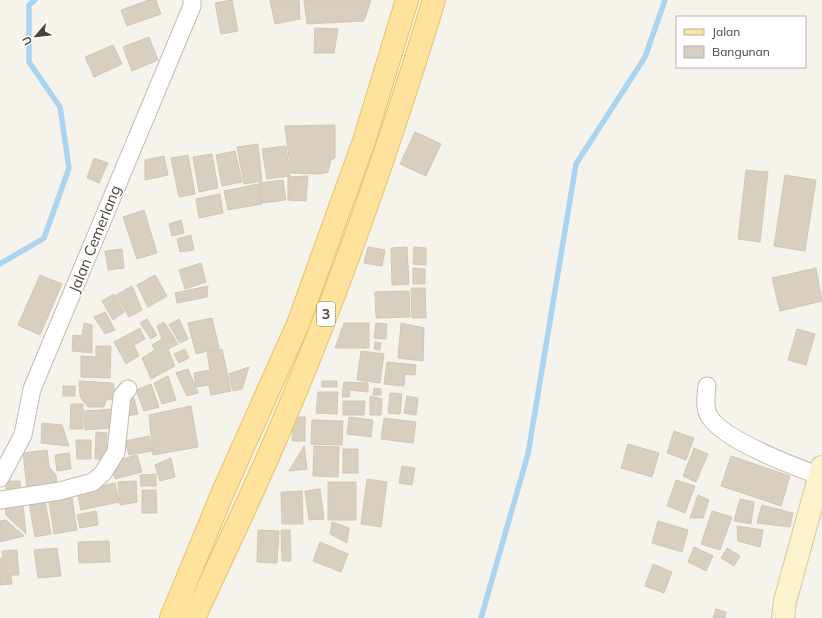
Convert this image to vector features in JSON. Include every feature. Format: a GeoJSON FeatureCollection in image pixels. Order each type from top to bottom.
{"type":"FeatureCollection","features":[{"type":"Feature","properties":{"kind":"main road","name":"3"},"geometry":{"type":"LineString","coordinates":[[171,618],[223,492],[298,324],[364,141],[407,0]]}},
{"type":"Feature","properties":{"kind":"main road","name":"3"},"geometry":{"type":"LineString","coordinates":[[194,618],[277,436],[346,263],[386,154],[434,0]]}},
{"type":"Feature","properties":{"kind":"street","name":"Jalan Cemerlang"},"geometry":{"type":"LineString","coordinates":[[0,478],[23,435],[32,389],[192,6],[192,0]]}},
{"type":"Feature","properties":{"kind":"street"},"geometry":{"type":"LineString","coordinates":[[706,386],[706,408],[709,416],[716,424],[768,455],[821,472],[785,601],[783,618]]}},
{"type":"Feature","properties":{"kind":"street"},"geometry":{"type":"LineString","coordinates":[[0,500],[60,491],[93,482],[102,473],[116,452],[122,396],[128,389]]}},
{"type":"Feature","properties":{"kind":"building"},"geometry":{"type":"Polygon","coordinates":[[[149,0],[156,0],[161,14],[127,26],[121,10],[149,0]]]}},
{"type":"Feature","properties":{"kind":"building"},"geometry":{"type":"Polygon","coordinates":[[[232,0],[238,31],[221,34],[215,3],[232,0]]]}},
{"type":"Feature","properties":{"kind":"building"},"geometry":{"type":"Polygon","coordinates":[[[270,0],[299,0],[300,19],[275,24],[270,0]]]}},
{"type":"Feature","properties":{"kind":"building"},"geometry":{"type":"Polygon","coordinates":[[[304,0],[371,0],[364,21],[307,24],[304,0]]]}},
{"type":"Feature","properties":{"kind":"building"},"geometry":{"type":"Polygon","coordinates":[[[315,28],[338,29],[334,53],[314,53],[315,28]]]}},
{"type":"Feature","properties":{"kind":"building"},"geometry":{"type":"Polygon","coordinates":[[[149,37],[158,60],[132,71],[123,47],[149,37]]]}},
{"type":"Feature","properties":{"kind":"building"},"geometry":{"type":"Polygon","coordinates":[[[113,45],[122,64],[94,77],[85,57],[113,45]]]}},
{"type":"Feature","properties":{"kind":"building"},"geometry":{"type":"Polygon","coordinates":[[[335,125],[335,158],[331,160],[328,172],[320,174],[291,173],[285,126],[335,125]]]}},
{"type":"Feature","properties":{"kind":"building"},"geometry":{"type":"Polygon","coordinates":[[[415,132],[441,144],[426,176],[400,164],[415,132]]]}},
{"type":"Feature","properties":{"kind":"building"},"geometry":{"type":"Polygon","coordinates":[[[258,144],[262,181],[244,184],[237,147],[258,144]]]}},
{"type":"Feature","properties":{"kind":"building"},"geometry":{"type":"Polygon","coordinates":[[[286,146],[290,176],[267,179],[262,149],[286,146]]]}},
{"type":"Feature","properties":{"kind":"building"},"geometry":{"type":"Polygon","coordinates":[[[235,151],[242,182],[222,186],[216,155],[235,151]]]}},
{"type":"Feature","properties":{"kind":"building"},"geometry":{"type":"Polygon","coordinates":[[[212,154],[218,188],[199,192],[193,157],[212,154]]]}},
{"type":"Feature","properties":{"kind":"building"},"geometry":{"type":"Polygon","coordinates":[[[188,155],[195,194],[179,197],[171,158],[188,155]]]}},
{"type":"Feature","properties":{"kind":"building"},"geometry":{"type":"Polygon","coordinates":[[[164,156],[168,175],[145,180],[145,160],[164,156]]]}},
{"type":"Feature","properties":{"kind":"building"},"geometry":{"type":"Polygon","coordinates":[[[94,158],[108,163],[99,183],[87,178],[94,158]]]}},
{"type":"Feature","properties":{"kind":"building"},"geometry":{"type":"Polygon","coordinates":[[[746,170],[768,172],[760,242],[738,239],[746,170]]]}},
{"type":"Feature","properties":{"kind":"building"},"geometry":{"type":"Polygon","coordinates":[[[785,175],[816,180],[805,251],[774,246],[785,175]]]}},
{"type":"Feature","properties":{"kind":"building"},"geometry":{"type":"Polygon","coordinates":[[[308,176],[306,201],[288,200],[288,177],[308,176]]]}},
{"type":"Feature","properties":{"kind":"building"},"geometry":{"type":"Polygon","coordinates":[[[283,180],[286,200],[262,203],[259,183],[283,180]]]}},
{"type":"Feature","properties":{"kind":"building"},"geometry":{"type":"Polygon","coordinates":[[[258,184],[262,204],[228,210],[224,191],[258,184]]]}},
{"type":"Feature","properties":{"kind":"building"},"geometry":{"type":"Polygon","coordinates":[[[220,194],[223,213],[199,218],[196,199],[220,194]]]}},
{"type":"Feature","properties":{"kind":"building"},"geometry":{"type":"Polygon","coordinates":[[[144,210],[157,253],[137,259],[123,217],[144,210]]]}},
{"type":"Feature","properties":{"kind":"building"},"geometry":{"type":"Polygon","coordinates":[[[181,220],[184,233],[172,236],[169,224],[181,220]]]}},
{"type":"Feature","properties":{"kind":"building"},"geometry":{"type":"Polygon","coordinates":[[[191,235],[194,250],[180,252],[177,239],[191,235]]]}},
{"type":"Feature","properties":{"kind":"building"},"geometry":{"type":"Polygon","coordinates":[[[368,247],[385,250],[382,266],[364,263],[368,247]]]}},
{"type":"Feature","properties":{"kind":"building"},"geometry":{"type":"Polygon","coordinates":[[[407,247],[409,284],[392,285],[391,248],[407,247]]]}},
{"type":"Feature","properties":{"kind":"building"},"geometry":{"type":"Polygon","coordinates":[[[414,247],[426,248],[426,265],[413,264],[414,247]]]}},
{"type":"Feature","properties":{"kind":"building"},"geometry":{"type":"Polygon","coordinates":[[[122,249],[124,268],[108,270],[105,251],[122,249]]]}},
{"type":"Feature","properties":{"kind":"building"},"geometry":{"type":"Polygon","coordinates":[[[201,263],[206,282],[185,289],[179,270],[201,263]]]}},
{"type":"Feature","properties":{"kind":"building"},"geometry":{"type":"Polygon","coordinates":[[[413,268],[425,269],[425,284],[413,284],[413,268]]]}},
{"type":"Feature","properties":{"kind":"building"},"geometry":{"type":"Polygon","coordinates":[[[816,268],[822,301],[780,311],[772,278],[816,268]]]}},
{"type":"Feature","properties":{"kind":"building"},"geometry":{"type":"Polygon","coordinates":[[[40,275],[62,284],[40,335],[18,325],[40,275]]]}},
{"type":"Feature","properties":{"kind":"building"},"geometry":{"type":"Polygon","coordinates":[[[155,275],[167,296],[148,307],[137,285],[155,275]]]}},
{"type":"Feature","properties":{"kind":"building"},"geometry":{"type":"Polygon","coordinates":[[[132,286],[142,310],[129,317],[116,295],[132,286]]]}},
{"type":"Feature","properties":{"kind":"building"},"geometry":{"type":"Polygon","coordinates":[[[208,286],[207,297],[177,303],[175,293],[208,286]]]}},
{"type":"Feature","properties":{"kind":"building"},"geometry":{"type":"Polygon","coordinates":[[[411,288],[425,288],[426,318],[412,318],[411,288]]]}},
{"type":"Feature","properties":{"kind":"building"},"geometry":{"type":"Polygon","coordinates":[[[409,291],[410,317],[376,318],[375,292],[409,291]]]}},
{"type":"Feature","properties":{"kind":"building"},"geometry":{"type":"Polygon","coordinates":[[[114,294],[124,312],[113,320],[102,301],[114,294]]]}},
{"type":"Feature","properties":{"kind":"building"},"geometry":{"type":"Polygon","coordinates":[[[105,312],[115,330],[105,334],[94,317],[105,312]]]}},
{"type":"Feature","properties":{"kind":"building"},"geometry":{"type":"Polygon","coordinates":[[[212,318],[219,348],[196,354],[188,323],[212,318]]]}},
{"type":"Feature","properties":{"kind":"building"},"geometry":{"type":"Polygon","coordinates":[[[147,319],[157,335],[151,339],[140,323],[147,319]]]}},
{"type":"Feature","properties":{"kind":"building"},"geometry":{"type":"Polygon","coordinates":[[[179,319],[188,339],[180,343],[169,325],[179,319]]]}},
{"type":"Feature","properties":{"kind":"building"},"geometry":{"type":"Polygon","coordinates":[[[164,322],[178,344],[168,349],[175,366],[151,379],[142,358],[155,350],[152,345],[162,339],[157,326],[164,322]]]}},
{"type":"Feature","properties":{"kind":"building"},"geometry":{"type":"Polygon","coordinates":[[[84,323],[92,325],[92,353],[72,351],[73,335],[82,336],[84,323]]]}},
{"type":"Feature","properties":{"kind":"building"},"geometry":{"type":"Polygon","coordinates":[[[344,323],[369,323],[369,348],[335,348],[344,323]]]}},
{"type":"Feature","properties":{"kind":"building"},"geometry":{"type":"Polygon","coordinates":[[[376,323],[387,324],[386,339],[374,338],[376,323]]]}},
{"type":"Feature","properties":{"kind":"building"},"geometry":{"type":"Polygon","coordinates":[[[401,323],[424,328],[423,361],[398,358],[401,323]]]}},
{"type":"Feature","properties":{"kind":"building"},"geometry":{"type":"Polygon","coordinates":[[[140,328],[145,339],[134,345],[139,356],[126,364],[114,342],[140,328]]]}},
{"type":"Feature","properties":{"kind":"building"},"geometry":{"type":"Polygon","coordinates":[[[797,329],[815,334],[806,365],[788,360],[797,329]]]}},
{"type":"Feature","properties":{"kind":"building"},"geometry":{"type":"Polygon","coordinates":[[[375,342],[381,343],[380,350],[374,349],[375,342]]]}},
{"type":"Feature","properties":{"kind":"building"},"geometry":{"type":"Polygon","coordinates":[[[96,346],[111,346],[110,378],[81,377],[81,356],[96,357],[96,346]]]}},
{"type":"Feature","properties":{"kind":"building"},"geometry":{"type":"Polygon","coordinates":[[[185,349],[189,358],[179,363],[174,354],[185,349]]]}},
{"type":"Feature","properties":{"kind":"building"},"geometry":{"type":"Polygon","coordinates":[[[222,349],[231,391],[211,395],[209,385],[196,387],[194,373],[210,370],[207,352],[222,349]]]}},
{"type":"Feature","properties":{"kind":"building"},"geometry":{"type":"Polygon","coordinates":[[[361,351],[384,354],[380,383],[357,380],[361,351]]]}},
{"type":"Feature","properties":{"kind":"building"},"geometry":{"type":"Polygon","coordinates":[[[387,362],[416,365],[415,375],[405,374],[404,386],[384,384],[387,362]]]}},
{"type":"Feature","properties":{"kind":"building"},"geometry":{"type":"Polygon","coordinates":[[[249,367],[242,389],[233,391],[229,374],[249,367]]]}},
{"type":"Feature","properties":{"kind":"building"},"geometry":{"type":"Polygon","coordinates":[[[188,369],[198,393],[187,396],[176,373],[188,369]]]}},
{"type":"Feature","properties":{"kind":"building"},"geometry":{"type":"Polygon","coordinates":[[[168,376],[176,400],[162,404],[154,383],[168,376]]]}},
{"type":"Feature","properties":{"kind":"building"},"geometry":{"type":"Polygon","coordinates":[[[79,381],[113,383],[116,399],[106,400],[104,407],[88,407],[80,397],[79,381]]]}},
{"type":"Feature","properties":{"kind":"building"},"geometry":{"type":"Polygon","coordinates":[[[322,381],[337,381],[337,387],[322,387],[322,381]]]}},
{"type":"Feature","properties":{"kind":"building"},"geometry":{"type":"Polygon","coordinates":[[[344,382],[368,383],[368,392],[350,390],[349,397],[342,397],[344,382]]]}},
{"type":"Feature","properties":{"kind":"building"},"geometry":{"type":"Polygon","coordinates":[[[151,384],[159,407],[144,411],[136,390],[151,384]]]}},
{"type":"Feature","properties":{"kind":"building"},"geometry":{"type":"Polygon","coordinates":[[[63,386],[75,386],[75,396],[63,396],[63,386]]]}},
{"type":"Feature","properties":{"kind":"building"},"geometry":{"type":"Polygon","coordinates":[[[374,388],[381,389],[381,395],[373,395],[374,388]]]}},
{"type":"Feature","properties":{"kind":"building"},"geometry":{"type":"Polygon","coordinates":[[[318,392],[338,392],[337,414],[316,413],[318,392]]]}},
{"type":"Feature","properties":{"kind":"building"},"geometry":{"type":"Polygon","coordinates":[[[390,393],[402,394],[400,414],[388,413],[390,393]]]}},
{"type":"Feature","properties":{"kind":"building"},"geometry":{"type":"Polygon","coordinates":[[[370,396],[382,399],[381,415],[370,415],[370,396]]]}},
{"type":"Feature","properties":{"kind":"building"},"geometry":{"type":"Polygon","coordinates":[[[407,396],[418,398],[416,415],[404,413],[407,396]]]}},
{"type":"Feature","properties":{"kind":"building"},"geometry":{"type":"Polygon","coordinates":[[[134,398],[138,414],[127,416],[124,402],[134,398]]]}},
{"type":"Feature","properties":{"kind":"building"},"geometry":{"type":"Polygon","coordinates":[[[343,401],[365,401],[364,415],[343,415],[343,401]]]}},
{"type":"Feature","properties":{"kind":"building"},"geometry":{"type":"Polygon","coordinates":[[[71,404],[83,404],[83,429],[70,429],[71,404]]]}},
{"type":"Feature","properties":{"kind":"building"},"geometry":{"type":"Polygon","coordinates":[[[191,406],[198,447],[153,455],[149,415],[191,406]]]}},
{"type":"Feature","properties":{"kind":"building"},"geometry":{"type":"Polygon","coordinates":[[[115,409],[111,428],[85,430],[84,411],[115,409]]]}},
{"type":"Feature","properties":{"kind":"building"},"geometry":{"type":"Polygon","coordinates":[[[293,417],[305,417],[305,441],[292,441],[293,417]]]}},
{"type":"Feature","properties":{"kind":"building"},"geometry":{"type":"Polygon","coordinates":[[[349,417],[373,420],[371,437],[347,434],[349,417]]]}},
{"type":"Feature","properties":{"kind":"building"},"geometry":{"type":"Polygon","coordinates":[[[384,418],[416,422],[413,443],[381,439],[384,418]]]}},
{"type":"Feature","properties":{"kind":"building"},"geometry":{"type":"Polygon","coordinates":[[[312,420],[343,421],[342,445],[311,444],[312,420]]]}},
{"type":"Feature","properties":{"kind":"building"},"geometry":{"type":"Polygon","coordinates":[[[42,423],[62,425],[69,446],[41,443],[42,423]]]}},
{"type":"Feature","properties":{"kind":"building"},"geometry":{"type":"Polygon","coordinates":[[[674,431],[694,438],[686,460],[667,453],[674,431]]]}},
{"type":"Feature","properties":{"kind":"building"},"geometry":{"type":"Polygon","coordinates":[[[96,432],[107,433],[106,459],[95,459],[96,432]]]}},
{"type":"Feature","properties":{"kind":"building"},"geometry":{"type":"Polygon","coordinates":[[[149,436],[152,451],[129,455],[125,441],[149,436]]]}},
{"type":"Feature","properties":{"kind":"building"},"geometry":{"type":"Polygon","coordinates":[[[76,440],[91,440],[91,459],[77,459],[76,440]]]}},
{"type":"Feature","properties":{"kind":"building"},"geometry":{"type":"Polygon","coordinates":[[[628,444],[659,453],[652,477],[621,468],[628,444]]]}},
{"type":"Feature","properties":{"kind":"building"},"geometry":{"type":"Polygon","coordinates":[[[304,446],[307,469],[289,471],[304,446]]]}},
{"type":"Feature","properties":{"kind":"building"},"geometry":{"type":"Polygon","coordinates":[[[314,446],[339,447],[338,477],[313,476],[314,446]]]}},
{"type":"Feature","properties":{"kind":"building"},"geometry":{"type":"Polygon","coordinates":[[[694,448],[708,454],[696,482],[683,476],[694,448]]]}},
{"type":"Feature","properties":{"kind":"building"},"geometry":{"type":"Polygon","coordinates":[[[343,449],[358,449],[358,473],[343,473],[343,449]]]}},
{"type":"Feature","properties":{"kind":"building"},"geometry":{"type":"Polygon","coordinates":[[[47,450],[49,467],[56,475],[57,485],[27,488],[23,453],[47,450]]]}},
{"type":"Feature","properties":{"kind":"building"},"geometry":{"type":"Polygon","coordinates":[[[69,453],[71,469],[57,471],[55,455],[69,453]]]}},
{"type":"Feature","properties":{"kind":"building"},"geometry":{"type":"Polygon","coordinates":[[[137,455],[142,472],[115,479],[111,462],[137,455]]]}},
{"type":"Feature","properties":{"kind":"building"},"geometry":{"type":"Polygon","coordinates":[[[731,456],[790,476],[781,506],[721,486],[731,456]]]}},
{"type":"Feature","properties":{"kind":"building"},"geometry":{"type":"Polygon","coordinates":[[[171,458],[175,477],[160,481],[155,465],[171,458]]]}},
{"type":"Feature","properties":{"kind":"building"},"geometry":{"type":"Polygon","coordinates":[[[402,466],[415,468],[412,485],[399,483],[402,466]]]}},
{"type":"Feature","properties":{"kind":"building"},"geometry":{"type":"Polygon","coordinates":[[[156,474],[156,486],[141,486],[140,475],[156,474]]]}},
{"type":"Feature","properties":{"kind":"building"},"geometry":{"type":"Polygon","coordinates":[[[367,479],[387,482],[381,527],[361,524],[367,479]]]}},
{"type":"Feature","properties":{"kind":"building"},"geometry":{"type":"Polygon","coordinates":[[[676,480],[695,486],[685,513],[667,506],[676,480]]]}},
{"type":"Feature","properties":{"kind":"building"},"geometry":{"type":"Polygon","coordinates":[[[6,481],[20,481],[21,493],[6,493],[6,481]]]}},
{"type":"Feature","properties":{"kind":"building"},"geometry":{"type":"Polygon","coordinates":[[[136,481],[137,502],[120,505],[118,482],[136,481]]]}},
{"type":"Feature","properties":{"kind":"building"},"geometry":{"type":"Polygon","coordinates":[[[328,482],[356,482],[356,520],[328,520],[328,482]]]}},
{"type":"Feature","properties":{"kind":"building"},"geometry":{"type":"Polygon","coordinates":[[[115,483],[119,502],[81,510],[77,491],[115,483]]]}},
{"type":"Feature","properties":{"kind":"building"},"geometry":{"type":"Polygon","coordinates":[[[320,489],[324,519],[309,520],[305,491],[320,489]]]}},
{"type":"Feature","properties":{"kind":"building"},"geometry":{"type":"Polygon","coordinates":[[[142,490],[156,490],[157,513],[142,513],[142,490]]]}},
{"type":"Feature","properties":{"kind":"building"},"geometry":{"type":"Polygon","coordinates":[[[302,491],[303,524],[282,524],[281,492],[302,491]]]}},
{"type":"Feature","properties":{"kind":"building"},"geometry":{"type":"Polygon","coordinates":[[[698,495],[709,500],[703,518],[690,518],[698,495]]]}},
{"type":"Feature","properties":{"kind":"building"},"geometry":{"type":"Polygon","coordinates":[[[72,498],[77,530],[54,534],[49,502],[72,498]]]}},
{"type":"Feature","properties":{"kind":"building"},"geometry":{"type":"Polygon","coordinates":[[[740,499],[754,502],[751,524],[734,521],[740,499]]]}},
{"type":"Feature","properties":{"kind":"building"},"geometry":{"type":"Polygon","coordinates":[[[45,500],[51,534],[35,537],[29,503],[45,500]]]}},
{"type":"Feature","properties":{"kind":"building"},"geometry":{"type":"Polygon","coordinates":[[[23,504],[26,534],[6,515],[5,506],[23,504]]]}},
{"type":"Feature","properties":{"kind":"building"},"geometry":{"type":"Polygon","coordinates":[[[762,505],[793,513],[790,527],[757,523],[762,505]]]}},
{"type":"Feature","properties":{"kind":"building"},"geometry":{"type":"Polygon","coordinates":[[[96,511],[98,525],[80,528],[77,515],[96,511]]]}},
{"type":"Feature","properties":{"kind":"building"},"geometry":{"type":"Polygon","coordinates":[[[712,511],[732,517],[720,550],[701,544],[712,511]]]}},
{"type":"Feature","properties":{"kind":"building"},"geometry":{"type":"Polygon","coordinates":[[[6,520],[24,536],[0,542],[0,521],[6,520]]]}},
{"type":"Feature","properties":{"kind":"building"},"geometry":{"type":"Polygon","coordinates":[[[658,521],[688,530],[682,552],[652,543],[658,521]]]}},
{"type":"Feature","properties":{"kind":"building"},"geometry":{"type":"Polygon","coordinates":[[[332,522],[349,528],[347,543],[330,534],[332,522]]]}},
{"type":"Feature","properties":{"kind":"building"},"geometry":{"type":"Polygon","coordinates":[[[737,526],[763,530],[760,547],[738,541],[737,526]]]}},
{"type":"Feature","properties":{"kind":"building"},"geometry":{"type":"Polygon","coordinates":[[[258,530],[279,531],[277,563],[257,562],[258,530]]]}},
{"type":"Feature","properties":{"kind":"building"},"geometry":{"type":"Polygon","coordinates":[[[281,530],[290,530],[291,561],[282,561],[281,530]]]}},
{"type":"Feature","properties":{"kind":"building"},"geometry":{"type":"Polygon","coordinates":[[[109,541],[110,562],[79,563],[78,542],[109,541]]]}},
{"type":"Feature","properties":{"kind":"building"},"geometry":{"type":"Polygon","coordinates":[[[320,542],[348,554],[341,572],[313,561],[320,542]]]}},
{"type":"Feature","properties":{"kind":"building"},"geometry":{"type":"Polygon","coordinates":[[[694,547],[713,556],[706,571],[688,562],[694,547]]]}},
{"type":"Feature","properties":{"kind":"building"},"geometry":{"type":"Polygon","coordinates":[[[57,548],[61,576],[38,578],[34,550],[57,548]]]}},
{"type":"Feature","properties":{"kind":"building"},"geometry":{"type":"Polygon","coordinates":[[[727,548],[740,556],[734,566],[721,558],[727,548]]]}},
{"type":"Feature","properties":{"kind":"building"},"geometry":{"type":"Polygon","coordinates":[[[17,550],[19,575],[11,575],[12,584],[0,585],[0,559],[3,557],[2,551],[17,550]]]}},
{"type":"Feature","properties":{"kind":"building"},"geometry":{"type":"Polygon","coordinates":[[[653,564],[672,572],[664,593],[645,586],[653,564]]]}},
{"type":"Feature","properties":{"kind":"building"},"geometry":{"type":"Polygon","coordinates":[[[716,609],[726,612],[725,618],[713,618],[716,609]]]}},
{"type":"Feature","properties":{"kind":"waterway"},"geometry":{"type":"LineString","coordinates":[[0,264],[44,238],[69,168],[60,107],[29,62],[29,5],[35,0]]}},
{"type":"Feature","properties":{"kind":"waterway"},"geometry":{"type":"LineString","coordinates":[[481,618],[528,454],[576,164],[645,57],[665,0]]}}]}
